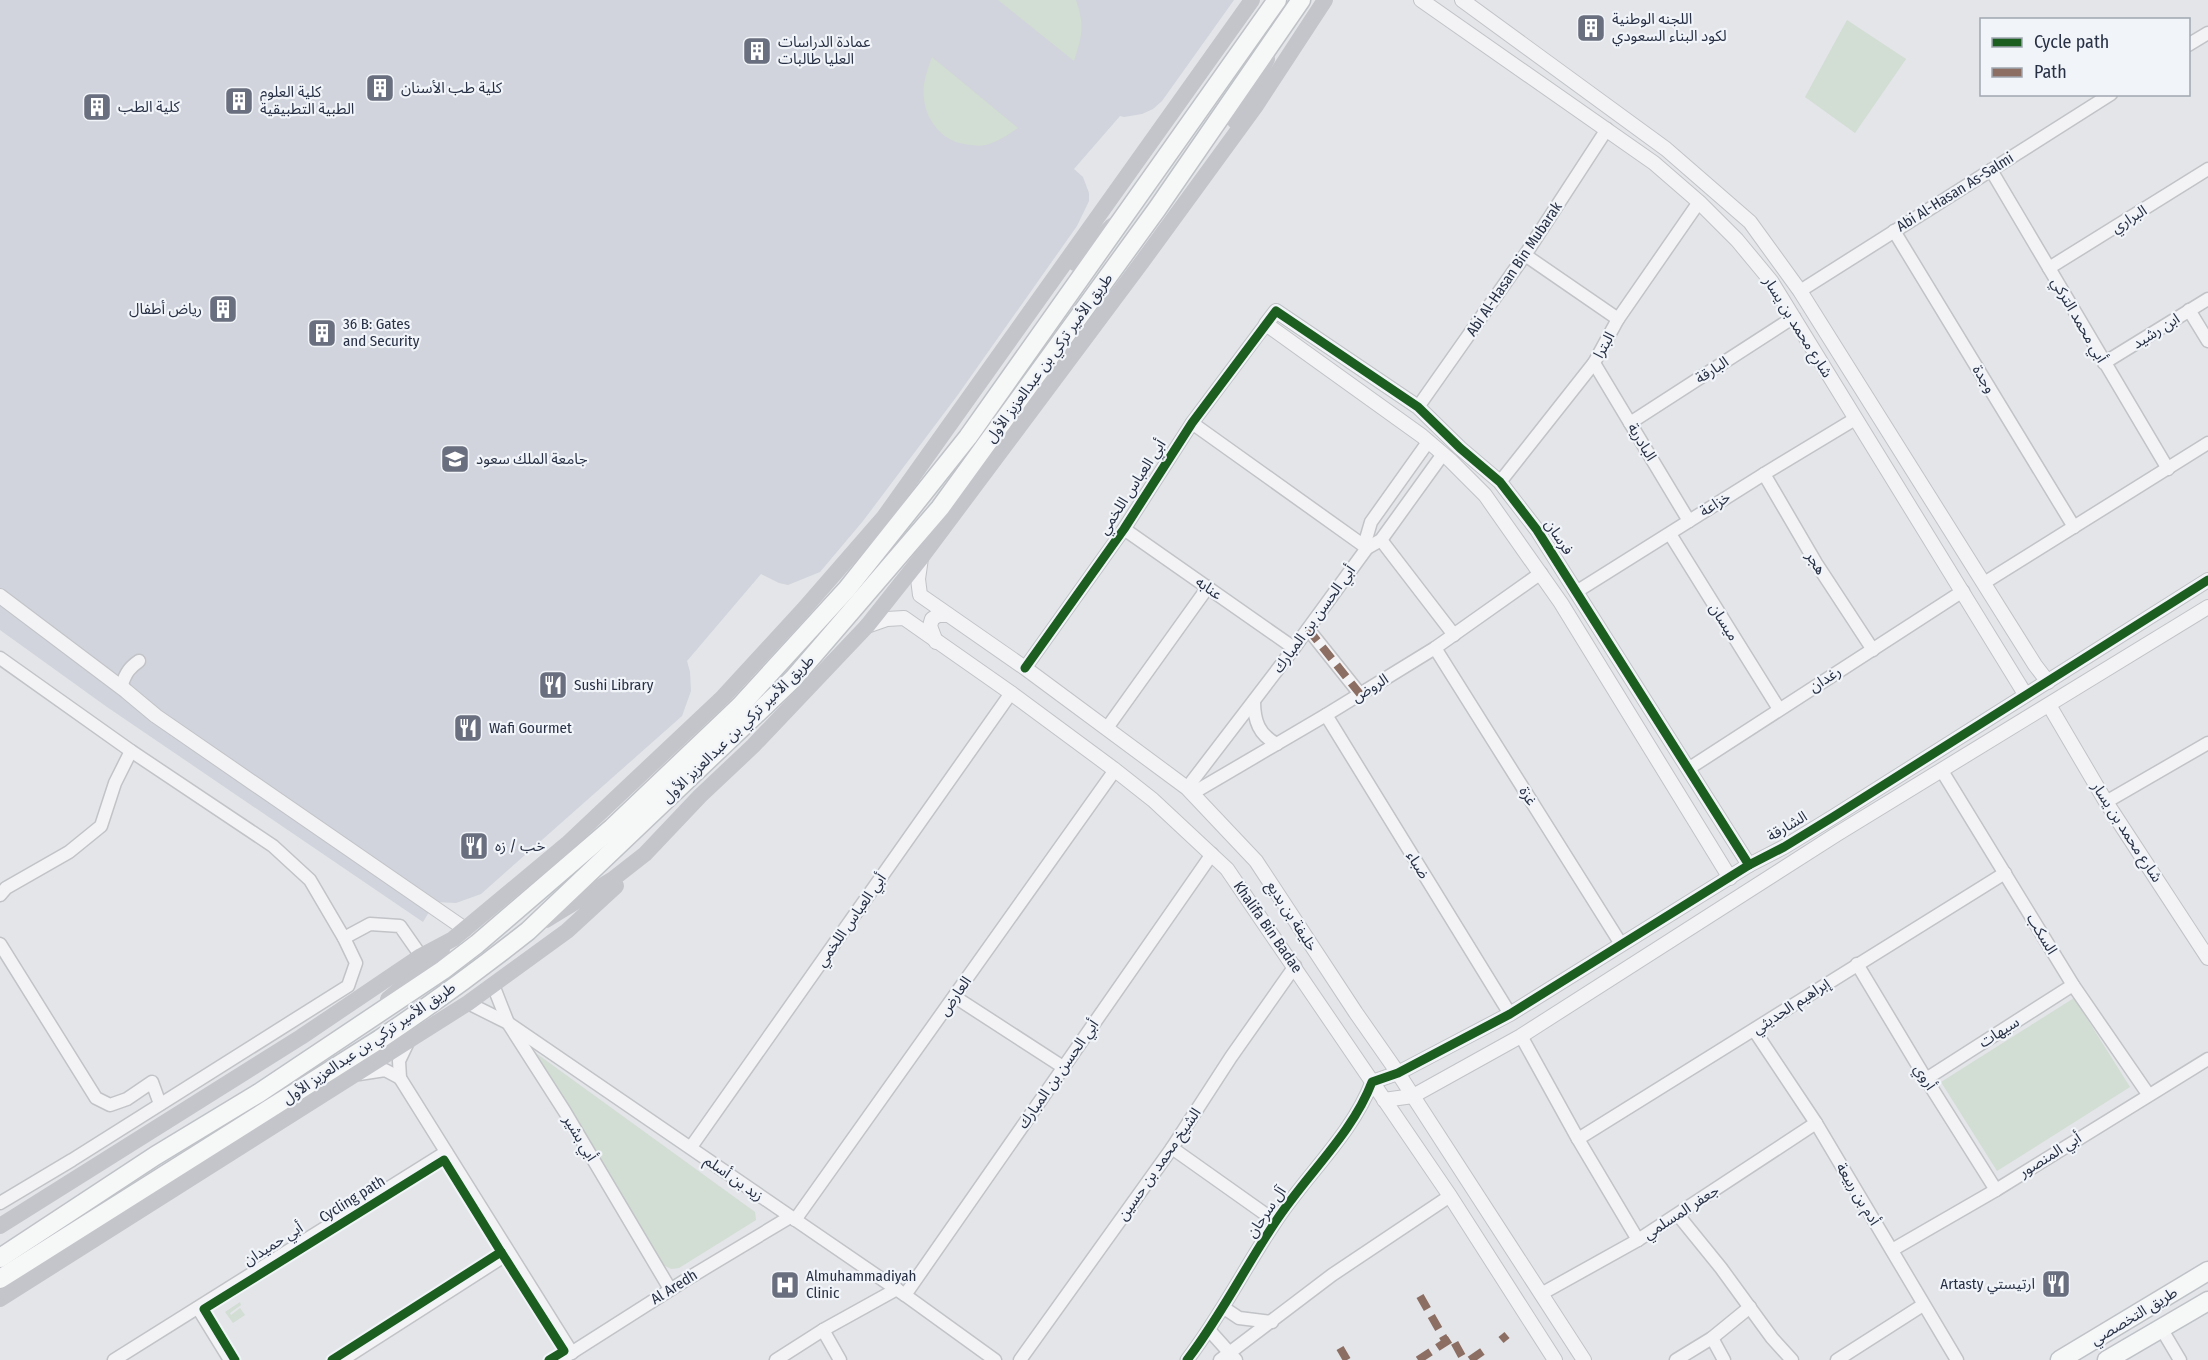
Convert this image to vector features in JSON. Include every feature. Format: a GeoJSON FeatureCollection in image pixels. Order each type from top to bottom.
{"type":"FeatureCollection","features":[{"type":"Feature","properties":{"kind":"main road"},"geometry":{"type":"LineString","coordinates":[[337,1041],[428,965],[459,934],[567,844],[633,783],[723,697],[803,610],[884,517],[1252,0]]}},
{"type":"Feature","properties":{"kind":"main road","name":"طريق الأمير تركي بن عبدالعزيز الأول"},"geometry":{"type":"LineString","coordinates":[[0,1258],[155,1156],[259,1093],[443,970],[477,944],[612,828],[740,706],[847,589],[968,437],[1277,0]]}},
{"type":"Feature","properties":{"kind":"main road","name":"طريق الأمير تركي بن عبدالعزيز الأول"},"geometry":{"type":"LineString","coordinates":[[0,1279],[420,1012],[528,931],[793,679],[954,489],[1150,218],[1301,0]]}},
{"type":"Feature","properties":{"kind":"main road"},"geometry":{"type":"LineString","coordinates":[[0,1299],[468,1003],[567,931],[625,878],[700,796],[753,747],[867,626],[921,558],[1256,107],[1325,0]]}},
{"type":"Feature","properties":{"kind":"main road"},"geometry":{"type":"LineString","coordinates":[[1224,150],[1241,109],[1279,33]]}},
{"type":"Feature","properties":{"kind":"main road"},"geometry":{"type":"LineString","coordinates":[[1055,277],[1078,260],[1132,207]]}},
{"type":"Feature","properties":{"kind":"main road"},"geometry":{"type":"LineString","coordinates":[[528,931],[613,879],[645,854]]}},
{"type":"Feature","properties":{"kind":"main road"},"geometry":{"type":"LineString","coordinates":[[0,1226],[301,1037],[421,956],[459,934]]}},
{"type":"Feature","properties":{"kind":"main road","name":"طريق التخصصي"},"geometry":{"type":"LineString","coordinates":[[2060,1360],[2204,1273]]}},
{"type":"Feature","properties":{"kind":"main road","name":"طريق التخصصي"},"geometry":{"type":"LineString","coordinates":[[2107,1360],[2208,1301]]}},
{"type":"Feature","properties":{"kind":"street","name":"شارع محمد بن يسار"},"geometry":{"type":"LineString","coordinates":[[1421,0],[1654,164],[1699,202],[1737,240],[1771,281],[1794,317],[2025,694]]}},
{"type":"Feature","properties":{"kind":"street","name":"شارع محمد بن يسار"},"geometry":{"type":"LineString","coordinates":[[1462,0],[1666,149],[1750,222],[1800,291],[2035,665],[2048,682]]}},
{"type":"Feature","properties":{"kind":"street"},"geometry":{"type":"LineString","coordinates":[[2190,44],[2208,33]]}},
{"type":"Feature","properties":{"kind":"street","name":"Abi Al-Hasan As-Salmi"},"geometry":{"type":"LineString","coordinates":[[1800,291],[2108,96]]}},
{"type":"Feature","properties":{"kind":"street","name":"Abi Al-Hasan Bin Mubarak"},"geometry":{"type":"LineString","coordinates":[[1418,407],[1525,255],[1607,129]]}},
{"type":"Feature","properties":{"kind":"street","name":"البراري"},"geometry":{"type":"LineString","coordinates":[[2049,268],[2208,169]]}},
{"type":"Feature","properties":{"kind":"street","name":"أبي محمد التركي"},"geometry":{"type":"LineString","coordinates":[[1991,170],[2168,469]]}},
{"type":"Feature","properties":{"kind":"street","name":"البترا"},"geometry":{"type":"LineString","coordinates":[[1500,482],[1594,363],[1618,319],[1699,202]]}},
{"type":"Feature","properties":{"kind":"street","name":"وجدة"},"geometry":{"type":"LineString","coordinates":[[1894,231],[2074,527]]}},
{"type":"Feature","properties":{"kind":"street"},"geometry":{"type":"LineString","coordinates":[[1525,255],[1618,319]]}},
{"type":"Feature","properties":{"kind":"street","name":"ابن رشيد"},"geometry":{"type":"LineString","coordinates":[[2104,363],[2208,299]]}},
{"type":"Feature","properties":{"kind":"street"},"geometry":{"type":"LineString","coordinates":[[2189,310],[2208,341]]}},
{"type":"Feature","properties":{"kind":"street","name":"فرسان"},"geometry":{"type":"LineString","coordinates":[[1266,324],[1276,311],[1418,407],[1500,482],[1537,530],[1749,865]]}},
{"type":"Feature","properties":{"kind":"street","name":"البارقة"},"geometry":{"type":"LineString","coordinates":[[1630,423],[1794,317]]}},
{"type":"Feature","properties":{"kind":"street"},"geometry":{"type":"LineString","coordinates":[[1266,324],[1436,448],[1485,495],[1541,573],[1730,878]]}},
{"type":"Feature","properties":{"kind":"street","name":"أبي العباس اللخمي"},"geometry":{"type":"LineString","coordinates":[[1025,668],[1124,529],[1192,423],[1266,324]]}},
{"type":"Feature","properties":{"kind":"street","name":"البادرية"},"geometry":{"type":"LineString","coordinates":[[1594,363],[1689,521]]}},
{"type":"Feature","properties":{"kind":"street","name":"خزاعة"},"geometry":{"type":"LineString","coordinates":[[1576,592],[1855,419]]}},
{"type":"Feature","properties":{"kind":"street"},"geometry":{"type":"LineString","coordinates":[[1192,423],[1367,548]]}},
{"type":"Feature","properties":{"kind":"street"},"geometry":{"type":"LineString","coordinates":[[1367,548],[1366,539],[1371,522],[1436,448],[1449,437]]}},
{"type":"Feature","properties":{"kind":"street"},"geometry":{"type":"LineString","coordinates":[[1984,583],[2208,443]]}},
{"type":"Feature","properties":{"kind":"street","name":"أبي الحسن بن المبارك"},"geometry":{"type":"LineString","coordinates":[[1190,790],[1367,548],[1381,540],[1436,448]]}},
{"type":"Feature","properties":{"kind":"street","name":"هجر"},"geometry":{"type":"LineString","coordinates":[[1764,474],[1816,563],[1873,650]]}},
{"type":"Feature","properties":{"kind":"street","name":"عنابه"},"geometry":{"type":"LineString","coordinates":[[1124,529],[1294,648]]}},
{"type":"Feature","properties":{"kind":"street","name":"ميسان"},"geometry":{"type":"LineString","coordinates":[[1670,534],[1779,709]]}},
{"type":"Feature","properties":{"kind":"street"},"geometry":{"type":"LineString","coordinates":[[1381,540],[1454,635]]}},
{"type":"Feature","properties":{"kind":"street","name":"خليفة بن بديع"},"geometry":{"type":"LineString","coordinates":[[921,558],[918,579],[920,595],[1025,668],[1190,790],[1256,861],[1398,1073],[1584,1360]]}},
{"type":"Feature","properties":{"kind":"street","name":"الروض"},"geometry":{"type":"LineString","coordinates":[[1190,790],[1277,744],[1435,648],[1541,573]]}},
{"type":"Feature","properties":{"kind":"street","name":"الشارقة"},"geometry":{"type":"LineString","coordinates":[[1372,1082],[1398,1073],[1510,1014],[1749,865],[1784,847],[2208,580]]}},
{"type":"Feature","properties":{"kind":"street"},"geometry":{"type":"LineString","coordinates":[[1107,728],[1208,587]]}},
{"type":"Feature","properties":{"kind":"street","name":"رغدان"},"geometry":{"type":"LineString","coordinates":[[1688,769],[1963,591]]}},
{"type":"Feature","properties":{"kind":"street"},"geometry":{"type":"LineString","coordinates":[[0,596],[156,716],[459,934]]}},
{"type":"Feature","properties":{"kind":"street"},"geometry":{"type":"LineString","coordinates":[[0,607],[99,679],[126,691]]}},
{"type":"Feature","properties":{"kind":"street"},"geometry":{"type":"LineString","coordinates":[[1363,1105],[1413,1096],[1521,1036],[1837,834],[2208,607]]}},
{"type":"Feature","properties":{"kind":"street"},"geometry":{"type":"LineString","coordinates":[[936,642],[930,626],[932,619],[939,615],[948,615]]}},
{"type":"Feature","properties":{"kind":"street","name":"Khalifa Bin Badae"},"geometry":{"type":"LineString","coordinates":[[867,626],[887,619],[904,618],[1115,770],[1153,800],[1227,869],[1450,1196],[1555,1360]]}},
{"type":"Feature","properties":{"kind":"street"},"geometry":{"type":"LineString","coordinates":[[1308,629],[1360,694]]}},
{"type":"Feature","properties":{"kind":"street"},"geometry":{"type":"LineString","coordinates":[[2124,633],[2135,652]]}},
{"type":"Feature","properties":{"kind":"street","name":"غزة"},"geometry":{"type":"LineString","coordinates":[[1435,648],[1621,944]]}},
{"type":"Feature","properties":{"kind":"street"},"geometry":{"type":"LineString","coordinates":[[0,657],[131,751],[273,846],[310,880],[345,938],[356,963],[348,986],[0,1203]]}},
{"type":"Feature","properties":{"kind":"street"},"geometry":{"type":"LineString","coordinates":[[126,691],[122,684],[125,676],[129,668],[139,661]]}},
{"type":"Feature","properties":{"kind":"street"},"geometry":{"type":"LineString","coordinates":[[2013,674],[2021,676],[2030,673],[2035,665]]}},
{"type":"Feature","properties":{"kind":"street","name":"أبي العباس اللخمي"},"geometry":{"type":"LineString","coordinates":[[691,1147],[1011,693]]}},
{"type":"Feature","properties":{"kind":"street"},"geometry":{"type":"LineString","coordinates":[[1254,701],[1254,719],[1266,738],[1277,744]]}},
{"type":"Feature","properties":{"kind":"street","name":"شارع محمد بن يسار"},"geometry":{"type":"LineString","coordinates":[[2049,705],[2106,802],[2208,958]]}},
{"type":"Feature","properties":{"kind":"street","name":"ضباء"},"geometry":{"type":"LineString","coordinates":[[1326,715],[1510,1014]]}},
{"type":"Feature","properties":{"kind":"street"},"geometry":{"type":"LineString","coordinates":[[2106,802],[2208,743]]}},
{"type":"Feature","properties":{"kind":"street"},"geometry":{"type":"LineString","coordinates":[[0,895],[6,888],[69,852],[100,826],[115,783],[131,751]]}},
{"type":"Feature","properties":{"kind":"street","name":"العارض"},"geometry":{"type":"LineString","coordinates":[[792,1219],[955,997],[1115,770]]}},
{"type":"Feature","properties":{"kind":"street","name":"السكب"},"geometry":{"type":"LineString","coordinates":[[1942,771],[2073,985],[2148,1094]]}},
{"type":"Feature","properties":{"kind":"street"},"geometry":{"type":"LineString","coordinates":[[1828,819],[1837,834]]}},
{"type":"Feature","properties":{"kind":"street","name":"أبي الحسن بن المبارك"},"geometry":{"type":"LineString","coordinates":[[901,1292],[1063,1067],[1212,854]]}},
{"type":"Feature","properties":{"kind":"street","name":"إبراهيم الحديثي"},"geometry":{"type":"LineString","coordinates":[[1578,1139],[2005,873]]}},
{"type":"Feature","properties":{"kind":"street"},"geometry":{"type":"LineString","coordinates":[[345,938],[370,924],[400,926],[421,956]]}},
{"type":"Feature","properties":{"kind":"street"},"geometry":{"type":"LineString","coordinates":[[0,944],[96,1098],[110,1105],[127,1099],[152,1082],[160,1104]]}},
{"type":"Feature","properties":{"kind":"street","name":"أروي"},"geometry":{"type":"LineString","coordinates":[[1857,964],[1996,1190]]}},
{"type":"Feature","properties":{"kind":"street","name":"الشيخ محمد بن حسين"},"geometry":{"type":"LineString","coordinates":[[1020,1360],[1172,1148],[1231,1057],[1295,966]]}},
{"type":"Feature","properties":{"kind":"street","name":"أبي بشير"},"geometry":{"type":"LineString","coordinates":[[493,985],[508,1023],[565,1112],[670,1289]]}},
{"type":"Feature","properties":{"kind":"street","name":"سيهات"},"geometry":{"type":"LineString","coordinates":[[1926,1079],[2073,985]]}},
{"type":"Feature","properties":{"kind":"street"},"geometry":{"type":"LineString","coordinates":[[955,997],[1063,1067]]}},
{"type":"Feature","properties":{"kind":"street","name":"زيد بن أسلم"},"geometry":{"type":"LineString","coordinates":[[468,1003],[508,1023],[901,1292],[995,1360]]}},
{"type":"Feature","properties":{"kind":"street","name":"أدم بن ربيعة"},"geometry":{"type":"LineString","coordinates":[[1754,1030],[1816,1123],[1957,1360]]}},
{"type":"Feature","properties":{"kind":"street"},"geometry":{"type":"LineString","coordinates":[[1521,1036],[1638,1240]]}},
{"type":"Feature","properties":{"kind":"street"},"geometry":{"type":"LineString","coordinates":[[410,1039],[399,1062],[400,1078],[572,1353]]}},
{"type":"Feature","properties":{"kind":"street","name":"أبي المنصور"},"geometry":{"type":"LineString","coordinates":[[1892,1250],[1996,1190],[2208,1059]]}},
{"type":"Feature","properties":{"kind":"street"},"geometry":{"type":"LineString","coordinates":[[352,1075],[385,1070],[400,1078]]}},
{"type":"Feature","properties":{"kind":"street","name":"آل سرحان"},"geometry":{"type":"LineString","coordinates":[[1187,1360],[1224,1308],[1275,1221],[1363,1105],[1372,1082]]}},
{"type":"Feature","properties":{"kind":"street","name":"جعفر المسلمي"},"geometry":{"type":"LineString","coordinates":[[1541,1294],[1638,1240],[1816,1123]]}},
{"type":"Feature","properties":{"kind":"street"},"geometry":{"type":"LineString","coordinates":[[1172,1148],[1275,1221]]}},
{"type":"Feature","properties":{"kind":"street","name":"أبي حميدان"},"geometry":{"type":"LineString","coordinates":[[114,1360],[447,1152]]}},
{"type":"Feature","properties":{"kind":"street"},"geometry":{"type":"LineString","coordinates":[[1220,1360],[1234,1356],[1325,1280],[1450,1196]]}},
{"type":"Feature","properties":{"kind":"street"},"geometry":{"type":"LineString","coordinates":[[1678,1215],[1721,1268],[1772,1338],[1792,1360]]}},
{"type":"Feature","properties":{"kind":"street","name":"Al Aredh"},"geometry":{"type":"LineString","coordinates":[[560,1360],[670,1289],[792,1219]]}},
{"type":"Feature","properties":{"kind":"street"},"geometry":{"type":"LineString","coordinates":[[342,1360],[509,1253]]}},
{"type":"Feature","properties":{"kind":"street"},"geometry":{"type":"LineString","coordinates":[[776,1360],[823,1330],[901,1292]]}},
{"type":"Feature","properties":{"kind":"street"},"geometry":{"type":"LineString","coordinates":[[1837,1360],[1923,1305]]}},
{"type":"Feature","properties":{"kind":"street"},"geometry":{"type":"LineString","coordinates":[[1676,1360],[1712,1338],[1750,1307]]}},
{"type":"Feature","properties":{"kind":"street"},"geometry":{"type":"LineString","coordinates":[[198,1308],[230,1360]]}},
{"type":"Feature","properties":{"kind":"street"},"geometry":{"type":"LineString","coordinates":[[1224,1308],[1239,1318],[1272,1322]]}},
{"type":"Feature","properties":{"kind":"street"},"geometry":{"type":"LineString","coordinates":[[2161,1328],[2180,1360]]}},
{"type":"Feature","properties":{"kind":"street"},"geometry":{"type":"LineString","coordinates":[[823,1330],[840,1360]]}},
{"type":"Feature","properties":{"kind":"street"},"geometry":{"type":"LineString","coordinates":[[1210,1330],[1234,1356]]}},
{"type":"Feature","properties":{"kind":"street"},"geometry":{"type":"LineString","coordinates":[[1712,1338],[1724,1360]]}},
{"type":"Feature","properties":{"kind":"shaded area","name":"جامعة الملك سعود"},"geometry":{"type":"Polygon","coordinates":[[[0,0],[1234,0],[1162,101],[1153,109],[1142,114],[1120,116],[1074,169],[1083,177],[1089,193],[1089,201],[1077,226],[957,396],[863,521],[820,572],[788,585],[761,574],[687,661],[691,691],[682,716],[481,894],[456,903],[435,902],[423,922],[107,707],[0,630],[0,0]]]}},
{"type":"Feature","properties":{"kind":"shaded area"},"geometry":{"type":"Polygon","coordinates":[[[998,0],[1076,0],[1081,17],[1081,31],[1074,61],[998,0]]]}},
{"type":"Feature","properties":{"kind":"shaded area"},"geometry":{"type":"Polygon","coordinates":[[[1847,20],[1906,59],[1855,133],[1805,97],[1847,20]]]}},
{"type":"Feature","properties":{"kind":"shaded area"},"geometry":{"type":"Polygon","coordinates":[[[932,57],[1018,128],[998,140],[980,146],[961,143],[942,133],[934,126],[925,106],[925,81],[932,57]]]}},
{"type":"Feature","properties":{"kind":"shaded area"},"geometry":{"type":"Polygon","coordinates":[[[2074,998],[2130,1087],[1997,1171],[1941,1082],[2074,998]]]}},
{"type":"Feature","properties":{"kind":"shaded area"},"geometry":{"type":"Polygon","coordinates":[[[533,1051],[755,1212],[756,1220],[679,1268],[671,1269],[663,1265],[533,1051]]]}},
{"type":"Feature","properties":{"kind":"shaded area"},"geometry":{"type":"Polygon","coordinates":[[[240,1302],[241,1305],[230,1313],[231,1315],[240,1308],[245,1315],[233,1323],[225,1312],[240,1302]]]}},
{"type":"Feature","properties":{"kind":"marked path"},"geometry":{"type":"LineString","coordinates":[[1308,629],[1360,694]]}},
{"type":"Feature","properties":{"kind":"marked path"},"geometry":{"type":"LineString","coordinates":[[1420,1296],[1446,1342]]}},
{"type":"Feature","properties":{"kind":"marked path"},"geometry":{"type":"LineString","coordinates":[[1501,1340],[1507,1335]]}},
{"type":"Feature","properties":{"kind":"marked path"},"geometry":{"type":"LineString","coordinates":[[1418,1360],[1452,1338],[1464,1360]]}},
{"type":"Feature","properties":{"kind":"marked path"},"geometry":{"type":"LineString","coordinates":[[1340,1348],[1347,1360]]}},
{"type":"Feature","properties":{"kind":"marked path"},"geometry":{"type":"LineString","coordinates":[[1470,1360],[1486,1349]]}},
{"type":"Feature","properties":{"kind":"cycle path"},"geometry":{"type":"LineString","coordinates":[[1025,668],[1124,529],[1192,423],[1276,311],[1418,407],[1460,448],[1500,482],[1537,530],[1749,865]]}},
{"type":"Feature","properties":{"kind":"cycle path"},"geometry":{"type":"LineString","coordinates":[[1187,1360],[1211,1326],[1276,1221],[1353,1119],[1372,1082],[1398,1073],[1510,1014],[1749,865],[1833,817],[2208,580]]}},
{"type":"Feature","properties":{"kind":"cycle path","name":"Cycling path"},"geometry":{"type":"LineString","coordinates":[[235,1360],[204,1309],[444,1160],[501,1252]]}},
{"type":"Feature","properties":{"kind":"cycle path"},"geometry":{"type":"LineString","coordinates":[[332,1360],[501,1252],[564,1351],[549,1360]]}},
{"type":"Feature","properties":{"kind":"place","name":"اللجنه الوطنية لكود البناء السعودي"},"geometry":{"type":"Point","coordinates":[1591,28]}},
{"type":"Feature","properties":{"kind":"place","name":"عمادة الدراسات العليا طالبات"},"geometry":{"type":"Point","coordinates":[757,51]}},
{"type":"Feature","properties":{"kind":"place","name":"كلية طب الأسنان"},"geometry":{"type":"Point","coordinates":[380,88]}},
{"type":"Feature","properties":{"kind":"place","name":"كلية العلوم الطبية التطبيقية"},"geometry":{"type":"Point","coordinates":[239,101]}},
{"type":"Feature","properties":{"kind":"place","name":"كلية الطب"},"geometry":{"type":"Point","coordinates":[97,107]}},
{"type":"Feature","properties":{"kind":"place","name":"رياض أطفال"},"geometry":{"type":"Point","coordinates":[223,309]}},
{"type":"Feature","properties":{"kind":"place","name":"36 B: Gates and Security"},"geometry":{"type":"Point","coordinates":[322,333]}},
{"type":"Feature","properties":{"kind":"place","name":"جامعة الملك سعود"},"geometry":{"type":"Point","coordinates":[455,459]}},
{"type":"Feature","properties":{"kind":"place","name":"Sushi Library"},"geometry":{"type":"Point","coordinates":[553,685]}},
{"type":"Feature","properties":{"kind":"place","name":"Wafi Gourmet"},"geometry":{"type":"Point","coordinates":[468,728]}},
{"type":"Feature","properties":{"kind":"place","name":"خب / زه"},"geometry":{"type":"Point","coordinates":[474,846]}},
{"type":"Feature","properties":{"kind":"place","name":"Artasty ارتيستي"},"geometry":{"type":"Point","coordinates":[2056,1284]}},
{"type":"Feature","properties":{"kind":"place","name":"Almuhammadiyah Clinic"},"geometry":{"type":"Point","coordinates":[785,1285]}}]}
